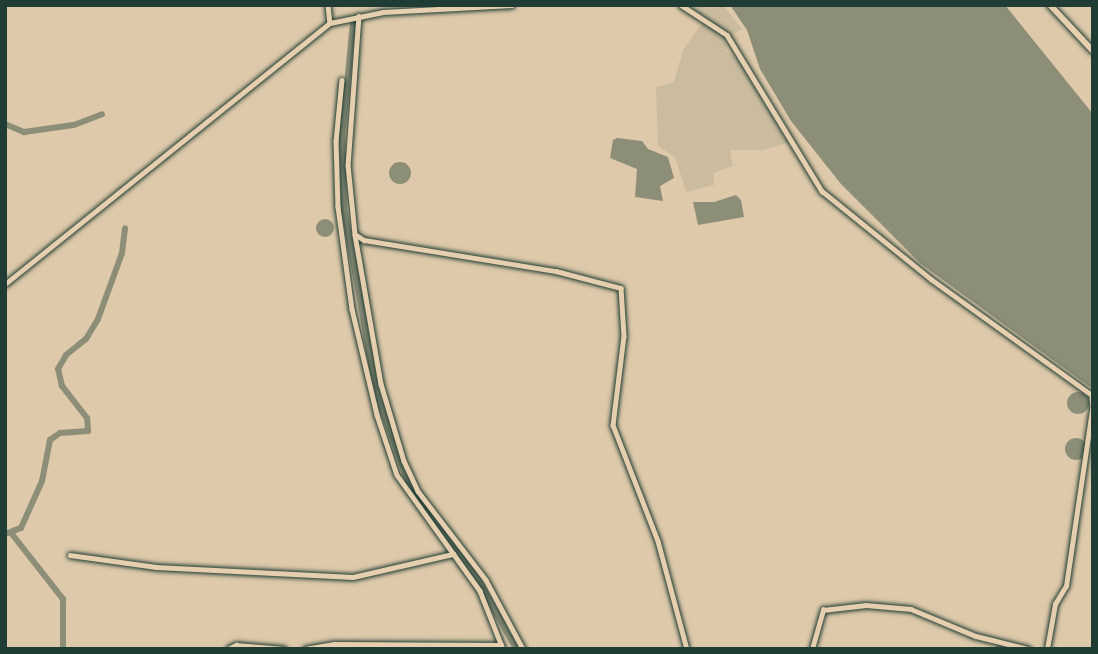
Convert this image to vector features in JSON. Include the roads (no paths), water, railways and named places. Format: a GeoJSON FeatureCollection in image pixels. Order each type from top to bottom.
{"type":"FeatureCollection","features":[{"type":"Feature","properties":{"kind":"street"},"geometry":{"type":"LineString","coordinates":[[328,5],[330,23]]}},
{"type":"Feature","properties":{"kind":"street"},"geometry":{"type":"LineString","coordinates":[[5,284],[330,23],[359,16],[512,5]]}},
{"type":"Feature","properties":{"kind":"street"},"geometry":{"type":"LineString","coordinates":[[681,5],[727,35],[822,191],[931,279],[1092,395],[1066,586],[1055,604],[1047,649]]}},
{"type":"Feature","properties":{"kind":"street"},"geometry":{"type":"LineString","coordinates":[[1050,5],[1093,51]]}},
{"type":"Feature","properties":{"kind":"street"},"geometry":{"type":"LineString","coordinates":[[359,16],[348,165],[355,234],[381,384],[404,461],[418,491],[486,580],[523,649]]}},
{"type":"Feature","properties":{"kind":"street"},"geometry":{"type":"LineString","coordinates":[[305,649],[334,644],[502,647],[480,591],[397,475],[371,395],[349,290],[338,206],[336,141],[342,80]]}},
{"type":"Feature","properties":{"kind":"street"},"geometry":{"type":"LineString","coordinates":[[355,234],[364,240],[556,271],[621,288],[624,336],[613,425],[658,541],[687,649]]}},
{"type":"Feature","properties":{"kind":"street"},"geometry":{"type":"LineString","coordinates":[[70,555],[156,568],[353,577],[453,554]]}},
{"type":"Feature","properties":{"kind":"street"},"geometry":{"type":"LineString","coordinates":[[812,649],[824,610],[866,605],[922,612],[976,636],[1028,649]]}},
{"type":"Feature","properties":{"kind":"street"},"geometry":{"type":"LineString","coordinates":[[228,649],[249,645],[284,649]]}},
{"type":"Feature","properties":{"kind":"waterway"},"geometry":{"type":"LineString","coordinates":[[353,22],[342,136],[344,209],[376,391],[409,484],[477,578],[516,649]]}},
{"type":"Feature","properties":{"kind":"waterway"},"geometry":{"type":"LineString","coordinates":[[5,124],[24,132],[74,125],[102,114]]}},
{"type":"Feature","properties":{"kind":"waterway"},"geometry":{"type":"LineString","coordinates":[[5,534],[21,528],[42,481],[50,440],[60,433],[88,431],[87,418],[62,386],[58,369],[66,355],[86,339],[98,319],[122,253],[125,228]]}},
{"type":"Feature","properties":{"kind":"waterway"},"geometry":{"type":"LineString","coordinates":[[12,534],[63,599],[63,649]]}},
{"type":"Feature","properties":{"kind":"waterway"},"geometry":{"type":"LineString","coordinates":[[998,648],[1002,649]]}}]}
